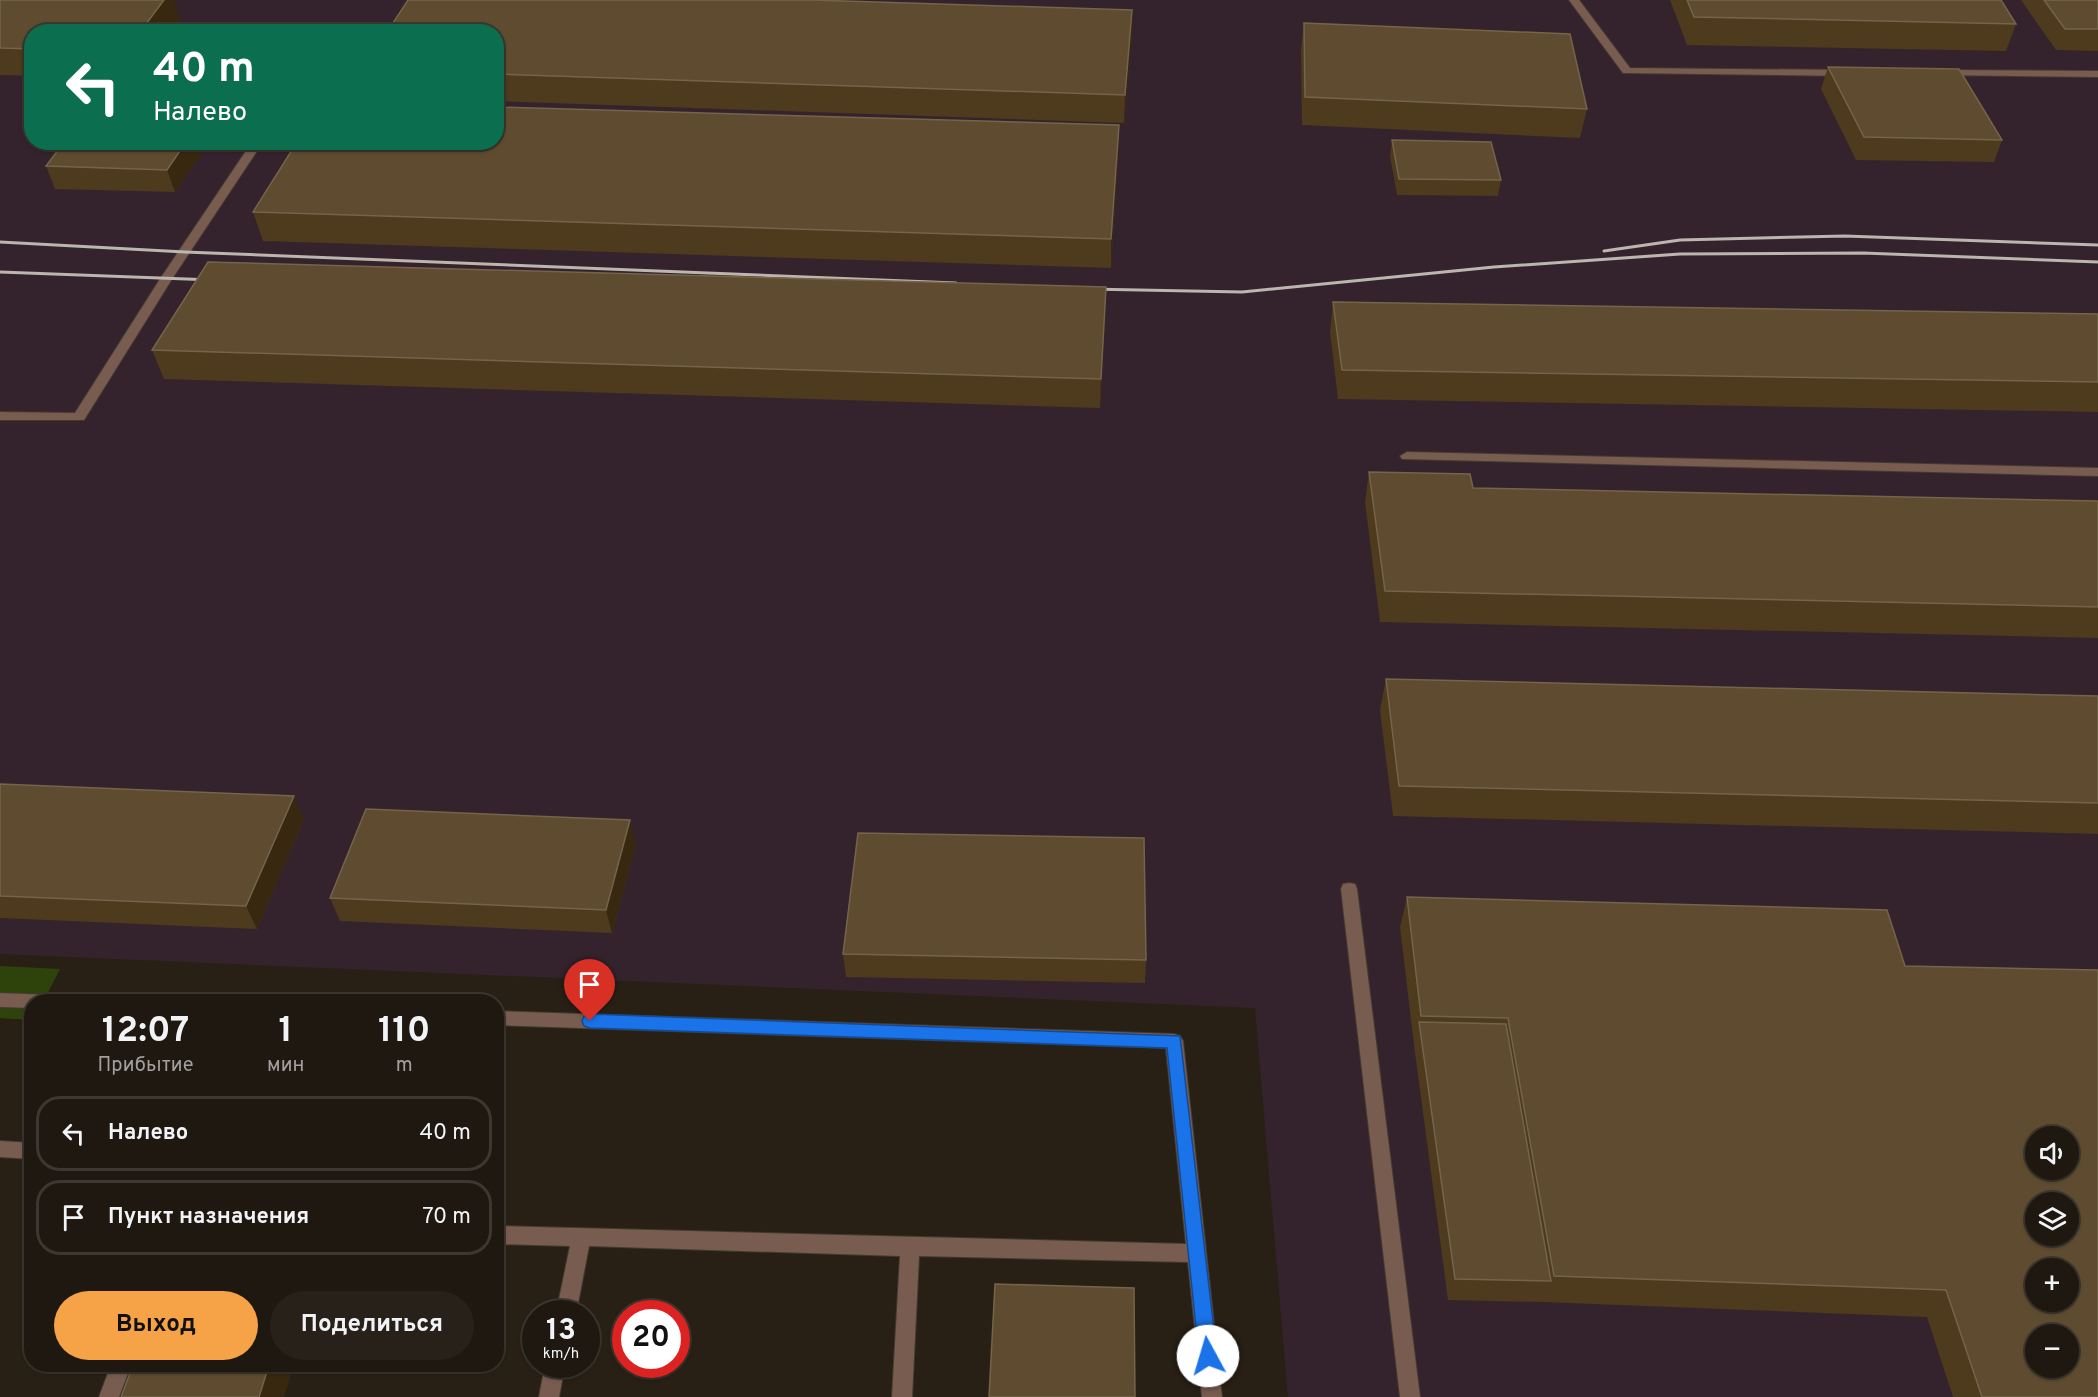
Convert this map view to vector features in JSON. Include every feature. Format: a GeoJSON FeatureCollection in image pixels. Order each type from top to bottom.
{"type":"FeatureCollection","features":[{"type":"Feature","properties":{"kind":"lane"},"geometry":{"type":"LineString","coordinates":[[1574,0],[1627,71],[1862,73]]}},
{"type":"Feature","properties":{"kind":"lane"},"geometry":{"type":"LineString","coordinates":[[1933,73],[2098,74]]}},
{"type":"Feature","properties":{"kind":"lane"},"geometry":{"type":"LineString","coordinates":[[0,416],[79,417],[165,279],[253,150]]}},
{"type":"Feature","properties":{"kind":"lane"},"geometry":{"type":"LineString","coordinates":[[1407,456],[2098,472]]}},
{"type":"Feature","properties":{"kind":"lane"},"geometry":{"type":"LineString","coordinates":[[1349,889],[1410,1397]]}},
{"type":"Feature","properties":{"kind":"lane"},"geometry":{"type":"LineString","coordinates":[[0,1000],[24,1001]]}},
{"type":"Feature","properties":{"kind":"lane"},"geometry":{"type":"LineString","coordinates":[[504,1018],[1174,1041],[1212,1397]]}},
{"type":"Feature","properties":{"kind":"lane"},"geometry":{"type":"LineString","coordinates":[[0,1149],[24,1150]]}},
{"type":"Feature","properties":{"kind":"lane"},"geometry":{"type":"LineString","coordinates":[[504,1235],[1197,1253]]}},
{"type":"Feature","properties":{"kind":"lane"},"geometry":{"type":"LineString","coordinates":[[569,1300],[581,1238]]}},
{"type":"Feature","properties":{"kind":"lane"},"geometry":{"type":"LineString","coordinates":[[902,1397],[910,1247]]}},
{"type":"Feature","properties":{"kind":"lane"},"geometry":{"type":"LineString","coordinates":[[109,1397],[119,1372]]}},
{"type":"Feature","properties":{"kind":"lane"},"geometry":{"type":"LineString","coordinates":[[549,1397],[553,1378]]}},
{"type":"Feature","properties":{"kind":"shaded area"},"geometry":{"type":"Polygon","coordinates":[[[0,0],[2098,0],[2098,1397],[1288,1397],[1255,1008],[0,954],[0,0]]]}},
{"type":"Feature","properties":{"kind":"green space"},"geometry":{"type":"Polygon","coordinates":[[[0,966],[60,969],[47,994],[24,994],[24,1020],[0,1018],[0,966]]]}},
{"type":"Feature","properties":{"kind":"building"},"geometry":{"type":"Polygon","coordinates":[[[0,0],[164,0],[146,24],[24,24],[24,49],[0,48],[0,0]]]}},
{"type":"Feature","properties":{"kind":"building"},"geometry":{"type":"Polygon","coordinates":[[[408,0],[813,0],[1132,10],[1125,95],[504,74],[504,24],[392,24],[408,0]]]}},
{"type":"Feature","properties":{"kind":"building"},"geometry":{"type":"Polygon","coordinates":[[[1687,0],[2001,0],[2016,24],[1694,17],[1687,0]]]}},
{"type":"Feature","properties":{"kind":"building"},"geometry":{"type":"Polygon","coordinates":[[[2044,0],[2098,0],[2098,29],[2065,29],[2044,0]]]}},
{"type":"Feature","properties":{"kind":"building"},"geometry":{"type":"Polygon","coordinates":[[[1304,23],[1570,34],[1587,109],[1305,97],[1304,23]]]}},
{"type":"Feature","properties":{"kind":"building"},"geometry":{"type":"Polygon","coordinates":[[[1828,67],[1959,69],[2002,140],[1864,137],[1828,67]]]}},
{"type":"Feature","properties":{"kind":"building"},"geometry":{"type":"Polygon","coordinates":[[[504,107],[1119,125],[1111,239],[253,212],[292,150],[504,150],[504,107]]]}},
{"type":"Feature","properties":{"kind":"building"},"geometry":{"type":"Polygon","coordinates":[[[1392,140],[1491,142],[1501,180],[1399,179],[1392,140]]]}},
{"type":"Feature","properties":{"kind":"building"},"geometry":{"type":"Polygon","coordinates":[[[58,150],[181,150],[167,170],[46,166],[58,150]]]}},
{"type":"Feature","properties":{"kind":"building"},"geometry":{"type":"Polygon","coordinates":[[[208,262],[1106,287],[1101,379],[152,350],[208,262]]]}},
{"type":"Feature","properties":{"kind":"building"},"geometry":{"type":"Polygon","coordinates":[[[1333,302],[2098,314],[2098,382],[1342,370],[1333,302]]]}},
{"type":"Feature","properties":{"kind":"building"},"geometry":{"type":"Polygon","coordinates":[[[1369,472],[1470,474],[1473,488],[2098,501],[2098,607],[1385,591],[1369,472]]]}},
{"type":"Feature","properties":{"kind":"building"},"geometry":{"type":"Polygon","coordinates":[[[1386,679],[2098,696],[2098,803],[1399,786],[1386,679]]]}},
{"type":"Feature","properties":{"kind":"building"},"geometry":{"type":"Polygon","coordinates":[[[0,784],[294,796],[246,906],[0,896],[0,784]]]}},
{"type":"Feature","properties":{"kind":"building"},"geometry":{"type":"Polygon","coordinates":[[[366,809],[630,820],[606,910],[330,898],[366,809]]]}},
{"type":"Feature","properties":{"kind":"building"},"geometry":{"type":"Polygon","coordinates":[[[858,833],[1144,838],[1146,960],[843,954],[858,833]]]}},
{"type":"Feature","properties":{"kind":"building"},"geometry":{"type":"Polygon","coordinates":[[[1407,897],[1887,910],[1905,966],[2098,970],[2098,1397],[1982,1397],[1946,1290],[1554,1276],[1508,1018],[1421,1016],[1407,897]]]}},
{"type":"Feature","properties":{"kind":"building"},"geometry":{"type":"Polygon","coordinates":[[[1419,1022],[1506,1024],[1551,1281],[1455,1279],[1419,1022]]]}},
{"type":"Feature","properties":{"kind":"building"},"geometry":{"type":"Polygon","coordinates":[[[995,1284],[1134,1288],[1135,1397],[989,1397],[995,1284]]]}},
{"type":"Feature","properties":{"kind":"building"},"geometry":{"type":"Polygon","coordinates":[[[130,1372],[267,1372],[259,1397],[121,1397],[130,1372]]]}},
{"type":"Feature","properties":{"kind":"railway"},"geometry":{"type":"LineString","coordinates":[[1604,251],[1680,240],[1845,236],[2098,245]]}},
{"type":"Feature","properties":{"kind":"railway"},"geometry":{"type":"LineString","coordinates":[[0,242],[185,252],[956,283]]}},
{"type":"Feature","properties":{"kind":"railway"},"geometry":{"type":"LineString","coordinates":[[1088,289],[1242,292],[1494,267],[1680,254],[1863,253],[2098,262]]}},
{"type":"Feature","properties":{"kind":"railway"},"geometry":{"type":"LineString","coordinates":[[0,272],[213,280]]}},
{"type":"Feature","properties":{"kind":"route"},"geometry":{"type":"LineString","coordinates":[[590,1021],[1174,1041],[1208,1356]]}}]}
